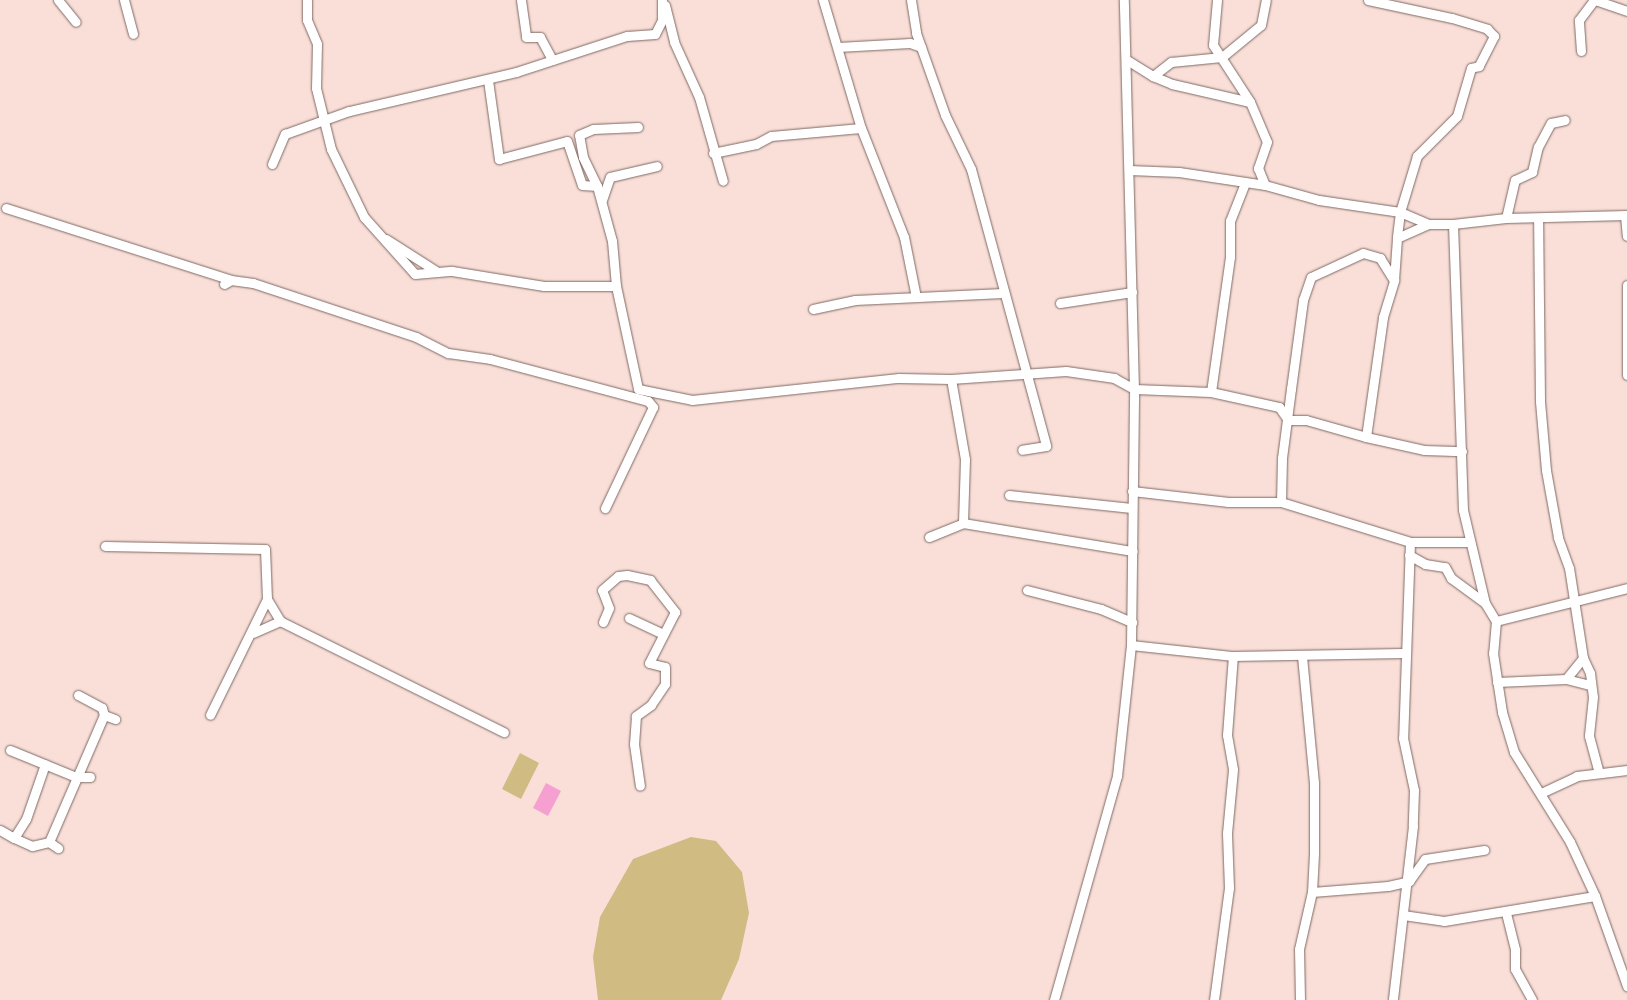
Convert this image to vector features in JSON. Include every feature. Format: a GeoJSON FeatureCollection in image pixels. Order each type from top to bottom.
{"type":"FeatureCollection","features":[{"type":"Feature","properties":{"kind":"street"},"geometry":{"type":"LineString","coordinates":[[58,0],[76,22]]}},
{"type":"Feature","properties":{"kind":"street"},"geometry":{"type":"LineString","coordinates":[[124,0],[133,34]]}},
{"type":"Feature","properties":{"kind":"street"},"geometry":{"type":"LineString","coordinates":[[306,0],[307,20],[317,44],[316,88],[322,122],[364,217],[415,274],[436,271],[544,286],[616,286]]}},
{"type":"Feature","properties":{"kind":"street"},"geometry":{"type":"LineString","coordinates":[[521,0],[526,37],[540,36],[552,60]]}},
{"type":"Feature","properties":{"kind":"street"},"geometry":{"type":"LineString","coordinates":[[272,164],[284,134],[349,111],[488,80],[627,36],[655,34],[662,20],[663,0]]}},
{"type":"Feature","properties":{"kind":"street"},"geometry":{"type":"LineString","coordinates":[[663,0],[674,42],[699,96],[712,153],[723,181]]}},
{"type":"Feature","properties":{"kind":"street"},"geometry":{"type":"LineString","coordinates":[[823,0],[861,128],[904,237],[916,297]]}},
{"type":"Feature","properties":{"kind":"street"},"geometry":{"type":"LineString","coordinates":[[911,0],[911,15],[945,115],[971,169],[1002,293],[1028,376],[1046,446],[1022,450]]}},
{"type":"Feature","properties":{"kind":"street"},"geometry":{"type":"LineString","coordinates":[[1054,1000],[1117,776],[1131,645],[1133,551],[1131,508],[1134,389],[1128,170],[1128,60],[1124,0]]}},
{"type":"Feature","properties":{"kind":"street"},"geometry":{"type":"LineString","coordinates":[[1216,0],[1213,45],[1250,102],[1267,142],[1258,168],[1265,186]]}},
{"type":"Feature","properties":{"kind":"street"},"geometry":{"type":"LineString","coordinates":[[1153,76],[1171,62],[1222,57],[1261,25],[1266,0]]}},
{"type":"Feature","properties":{"kind":"street"},"geometry":{"type":"LineString","coordinates":[[1366,437],[1383,316],[1394,280],[1400,212],[1417,156],[1457,116],[1471,68],[1480,66],[1494,36],[1487,29],[1452,18],[1368,0]]}},
{"type":"Feature","properties":{"kind":"street"},"geometry":{"type":"LineString","coordinates":[[1581,52],[1579,20],[1594,0],[1627,11]]}},
{"type":"Feature","properties":{"kind":"street"},"geometry":{"type":"LineString","coordinates":[[838,48],[910,43],[921,47]]}},
{"type":"Feature","properties":{"kind":"street"},"geometry":{"type":"LineString","coordinates":[[1128,60],[1153,76],[1172,84],[1250,102]]}},
{"type":"Feature","properties":{"kind":"street"},"geometry":{"type":"LineString","coordinates":[[488,80],[499,159],[567,141],[582,185],[597,186]]}},
{"type":"Feature","properties":{"kind":"street"},"geometry":{"type":"LineString","coordinates":[[1506,218],[1514,180],[1532,172],[1538,147],[1551,123],[1565,120]]}},
{"type":"Feature","properties":{"kind":"street"},"geometry":{"type":"LineString","coordinates":[[638,127],[594,129],[579,135],[583,157],[602,200],[612,241],[616,286],[638,390],[692,400],[899,378],[951,379],[1028,376],[1066,371],[1114,378],[1134,389],[1210,392],[1279,407],[1288,420]]}},
{"type":"Feature","properties":{"kind":"street"},"geometry":{"type":"LineString","coordinates":[[712,153],[756,144],[771,136],[861,128]]}},
{"type":"Feature","properties":{"kind":"street"},"geometry":{"type":"LineString","coordinates":[[602,200],[610,177],[657,166]]}},
{"type":"Feature","properties":{"kind":"street"},"geometry":{"type":"LineString","coordinates":[[1128,170],[1179,172],[1265,186],[1319,200],[1400,212],[1428,224],[1453,224],[1506,218],[1538,219],[1626,215],[1627,236]]}},
{"type":"Feature","properties":{"kind":"street"},"geometry":{"type":"LineString","coordinates":[[1234,182],[1239,194]]}},
{"type":"Feature","properties":{"kind":"street"},"geometry":{"type":"LineString","coordinates":[[1210,392],[1230,257],[1230,221],[1239,194],[1245,183]]}},
{"type":"Feature","properties":{"kind":"street"},"geometry":{"type":"LineString","coordinates":[[6,208],[228,282],[253,283],[416,337],[448,353],[490,359],[648,401],[653,407],[605,508]]}},
{"type":"Feature","properties":{"kind":"street"},"geometry":{"type":"LineString","coordinates":[[1538,219],[1540,401],[1546,470],[1574,598],[1583,658],[1590,673],[1592,697],[1589,736],[1599,773]]}},
{"type":"Feature","properties":{"kind":"street"},"geometry":{"type":"LineString","coordinates":[[1397,238],[1428,224]]}},
{"type":"Feature","properties":{"kind":"street"},"geometry":{"type":"LineString","coordinates":[[1453,224],[1463,510],[1485,604],[1496,621],[1493,653],[1497,682],[1514,752],[1542,793],[1596,896],[1627,986]]}},
{"type":"Feature","properties":{"kind":"street"},"geometry":{"type":"LineString","coordinates":[[384,238],[436,271]]}},
{"type":"Feature","properties":{"kind":"street"},"geometry":{"type":"LineString","coordinates":[[1281,502],[1288,420],[1303,300],[1311,277],[1363,253],[1380,258],[1394,280]]}},
{"type":"Feature","properties":{"kind":"street"},"geometry":{"type":"LineString","coordinates":[[1627,285],[1627,375]]}},
{"type":"Feature","properties":{"kind":"street"},"geometry":{"type":"LineString","coordinates":[[1060,303],[1132,292]]}},
{"type":"Feature","properties":{"kind":"street"},"geometry":{"type":"LineString","coordinates":[[813,309],[855,300],[1002,293]]}},
{"type":"Feature","properties":{"kind":"street"},"geometry":{"type":"LineString","coordinates":[[951,379],[965,459],[963,523]]}},
{"type":"Feature","properties":{"kind":"street"},"geometry":{"type":"LineString","coordinates":[[1288,420],[1306,420],[1366,437],[1424,450],[1462,450]]}},
{"type":"Feature","properties":{"kind":"street"},"geometry":{"type":"LineString","coordinates":[[1132,491],[1228,502],[1281,502],[1410,542],[1469,542]]}},
{"type":"Feature","properties":{"kind":"street"},"geometry":{"type":"LineString","coordinates":[[1009,495],[1131,508]]}},
{"type":"Feature","properties":{"kind":"street"},"geometry":{"type":"LineString","coordinates":[[929,536],[963,523],[1133,551]]}},
{"type":"Feature","properties":{"kind":"street"},"geometry":{"type":"LineString","coordinates":[[1393,1000],[1409,881],[1414,790],[1403,738],[1403,653],[1410,542]]}},
{"type":"Feature","properties":{"kind":"street"},"geometry":{"type":"LineString","coordinates":[[104,546],[265,549],[267,599],[253,633],[210,715]]}},
{"type":"Feature","properties":{"kind":"street"},"geometry":{"type":"LineString","coordinates":[[1409,555],[1425,564],[1445,567],[1452,578],[1485,604]]}},
{"type":"Feature","properties":{"kind":"street"},"geometry":{"type":"LineString","coordinates":[[603,622],[609,608],[602,590],[618,576],[638,576],[661,590],[674,612],[648,663],[664,667],[664,684],[651,705],[636,716],[634,744],[640,786]]}},
{"type":"Feature","properties":{"kind":"street"},"geometry":{"type":"LineString","coordinates":[[1496,621],[1574,598],[1627,588]]}},
{"type":"Feature","properties":{"kind":"street"},"geometry":{"type":"LineString","coordinates":[[1027,590],[1101,609],[1132,622]]}},
{"type":"Feature","properties":{"kind":"street"},"geometry":{"type":"LineString","coordinates":[[267,599],[280,621],[504,732]]}},
{"type":"Feature","properties":{"kind":"street"},"geometry":{"type":"LineString","coordinates":[[629,618],[663,634]]}},
{"type":"Feature","properties":{"kind":"street"},"geometry":{"type":"LineString","coordinates":[[253,633],[280,621]]}},
{"type":"Feature","properties":{"kind":"street"},"geometry":{"type":"LineString","coordinates":[[1131,645],[1232,656],[1302,657],[1403,653]]}},
{"type":"Feature","properties":{"kind":"street"},"geometry":{"type":"LineString","coordinates":[[1214,1000],[1229,888],[1227,833],[1233,769],[1227,735],[1232,656]]}},
{"type":"Feature","properties":{"kind":"street"},"geometry":{"type":"LineString","coordinates":[[1300,1000],[1299,949],[1312,892],[1314,783],[1302,657]]}},
{"type":"Feature","properties":{"kind":"street"},"geometry":{"type":"LineString","coordinates":[[1566,679],[1583,658]]}},
{"type":"Feature","properties":{"kind":"street"},"geometry":{"type":"LineString","coordinates":[[1497,682],[1566,679],[1590,685]]}},
{"type":"Feature","properties":{"kind":"street"},"geometry":{"type":"LineString","coordinates":[[49,842],[104,715],[102,708],[78,695]]}},
{"type":"Feature","properties":{"kind":"street"},"geometry":{"type":"LineString","coordinates":[[104,715],[115,719]]}},
{"type":"Feature","properties":{"kind":"street"},"geometry":{"type":"LineString","coordinates":[[10,750],[76,776],[90,777]]}},
{"type":"Feature","properties":{"kind":"street"},"geometry":{"type":"LineString","coordinates":[[14,838],[26,819],[45,764]]}},
{"type":"Feature","properties":{"kind":"street"},"geometry":{"type":"LineString","coordinates":[[1542,793],[1576,776],[1627,770]]}},
{"type":"Feature","properties":{"kind":"street"},"geometry":{"type":"LineString","coordinates":[[0,830],[32,846],[49,842],[58,848]]}},
{"type":"Feature","properties":{"kind":"street"},"geometry":{"type":"LineString","coordinates":[[1312,892],[1388,886],[1409,881],[1425,859],[1484,850]]}},
{"type":"Feature","properties":{"kind":"street"},"geometry":{"type":"LineString","coordinates":[[1403,915],[1444,921],[1506,913],[1596,896]]}},
{"type":"Feature","properties":{"kind":"street"},"geometry":{"type":"LineString","coordinates":[[1506,913],[1515,950],[1515,969],[1532,1000]]}},
{"type":"Feature","properties":{"kind":"shaded area"},"geometry":{"type":"Polygon","coordinates":[[[520,753],[539,763],[521,799],[502,789],[520,753]]]}},
{"type":"Feature","properties":{"kind":"shaded area"},"geometry":{"type":"Polygon","coordinates":[[[546,783],[561,791],[548,816],[533,808],[546,783]]]}},
{"type":"Feature","properties":{"kind":"shaded area"},"geometry":{"type":"Polygon","coordinates":[[[691,837],[716,841],[742,872],[749,913],[739,959],[721,1000],[598,1000],[593,957],[600,917],[633,859],[691,837]]]}}]}
